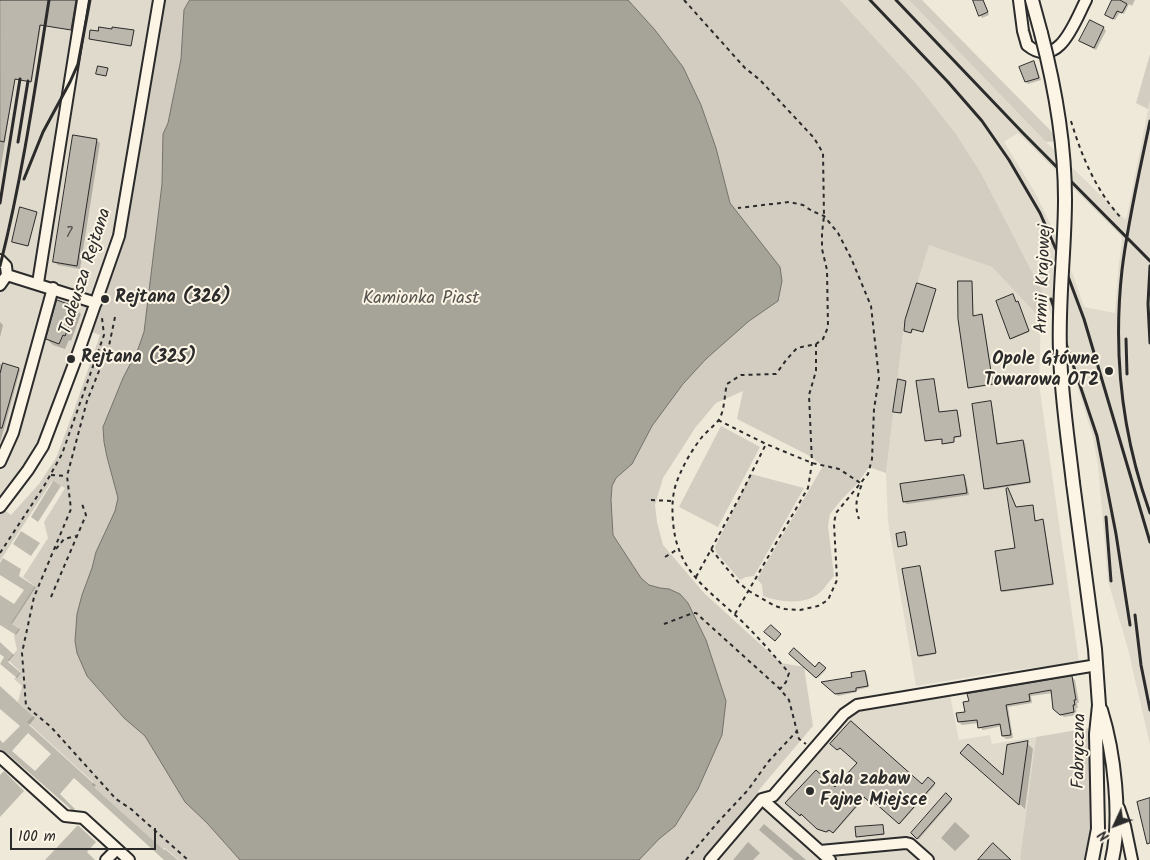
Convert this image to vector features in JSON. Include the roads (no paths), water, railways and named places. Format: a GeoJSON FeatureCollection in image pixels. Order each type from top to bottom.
{"type":"FeatureCollection","features":[{"type":"Feature","properties":{"kind":"main road","name":"Armii Krajowej"},"geometry":{"type":"LineString","coordinates":[[1032,0],[1042,33],[1056,96],[1063,160],[1065,216],[1060,351],[1073,483],[1085,562],[1097,665],[1099,705]]}},
{"type":"Feature","properties":{"kind":"main road","name":"Fabryczna"},"geometry":{"type":"LineString","coordinates":[[1099,705],[1107,730],[1116,802],[1116,828],[1112,860]]}},
{"type":"Feature","properties":{"kind":"main road","name":"Fabryczna"},"geometry":{"type":"LineString","coordinates":[[1092,860],[1098,829],[1096,734],[1099,705]]}},
{"type":"Feature","properties":{"kind":"street"},"geometry":{"type":"LineString","coordinates":[[38,283],[82,0]]}},
{"type":"Feature","properties":{"kind":"street","name":"Tadeusza Rejtana"},"geometry":{"type":"LineString","coordinates":[[0,507],[28,470],[43,446],[122,226],[159,0]]}},
{"type":"Feature","properties":{"kind":"street"},"geometry":{"type":"LineString","coordinates":[[1019,0],[1027,45],[1038,51],[1046,52],[1064,42],[1086,0]]}},
{"type":"Feature","properties":{"kind":"street"},"geometry":{"type":"LineString","coordinates":[[0,260],[6,266],[7,275],[0,285]]}},
{"type":"Feature","properties":{"kind":"street"},"geometry":{"type":"LineString","coordinates":[[7,275],[96,302]]}},
{"type":"Feature","properties":{"kind":"street"},"geometry":{"type":"LineString","coordinates":[[0,462],[13,433],[53,288]]}},
{"type":"Feature","properties":{"kind":"street"},"geometry":{"type":"LineString","coordinates":[[710,860],[762,799],[773,796],[844,714],[856,705],[1097,665]]}},
{"type":"Feature","properties":{"kind":"street"},"geometry":{"type":"LineString","coordinates":[[0,758],[65,816],[83,818],[129,860]]}},
{"type":"Feature","properties":{"kind":"street"},"geometry":{"type":"LineString","coordinates":[[762,799],[830,860]]}},
{"type":"Feature","properties":{"kind":"street"},"geometry":{"type":"LineString","coordinates":[[1116,802],[1125,826],[1132,860]]}},
{"type":"Feature","properties":{"kind":"street"},"geometry":{"type":"LineString","coordinates":[[820,850],[906,843],[910,844],[928,860]]}},
{"type":"Feature","properties":{"kind":"street"},"geometry":{"type":"LineString","coordinates":[[106,860],[117,849]]}},
{"type":"Feature","properties":{"kind":"railway"},"geometry":{"type":"LineString","coordinates":[[0,266],[21,167],[49,0]]}},
{"type":"Feature","properties":{"kind":"railway"},"geometry":{"type":"LineString","coordinates":[[24,179],[43,132],[78,64],[90,0]]}},
{"type":"Feature","properties":{"kind":"railway"},"geometry":{"type":"LineString","coordinates":[[870,0],[948,82],[982,121],[1009,160],[1040,213],[1084,319],[1150,542]]}},
{"type":"Feature","properties":{"kind":"railway"},"geometry":{"type":"LineString","coordinates":[[896,0],[1023,133],[1150,261]]}},
{"type":"Feature","properties":{"kind":"railway"},"geometry":{"type":"LineString","coordinates":[[0,203],[20,79]]}},
{"type":"Feature","properties":{"kind":"railway"},"geometry":{"type":"LineString","coordinates":[[18,142],[28,81]]}},
{"type":"Feature","properties":{"kind":"railway"},"geometry":{"type":"LineString","coordinates":[[1150,121],[1134,195],[1119,301],[1120,362],[1126,423],[1140,484],[1150,513]]}},
{"type":"Feature","properties":{"kind":"railway"},"geometry":{"type":"LineString","coordinates":[[1150,266],[1148,304],[1150,343]]}},
{"type":"Feature","properties":{"kind":"railway"},"geometry":{"type":"LineString","coordinates":[[1051,299],[1097,436],[1116,534],[1130,625]]}},
{"type":"Feature","properties":{"kind":"railway"},"geometry":{"type":"LineString","coordinates":[[1126,339],[1127,374]]}},
{"type":"Feature","properties":{"kind":"railway"},"geometry":{"type":"LineString","coordinates":[[1106,517],[1111,581]]}},
{"type":"Feature","properties":{"kind":"railway"},"geometry":{"type":"LineString","coordinates":[[1135,615],[1141,665],[1150,710]]}},
{"type":"Feature","properties":{"kind":"place","name":"Rejtana (326)"},"geometry":{"type":"Point","coordinates":[105,299]}},
{"type":"Feature","properties":{"kind":"place","name":"Rejtana (325)"},"geometry":{"type":"Point","coordinates":[71,359]}},
{"type":"Feature","properties":{"kind":"place","name":"Opole Główne Towarowa OT2"},"geometry":{"type":"Point","coordinates":[1109,371]}},
{"type":"Feature","properties":{"kind":"place","name":"Sala zabaw Fajne Miejsce"},"geometry":{"type":"Point","coordinates":[810,791]}},
{"type":"Feature","properties":{"kind":"park label","name":"Kamionka Piast"},"geometry":{"type":"Point","coordinates":[421,300]}}]}
